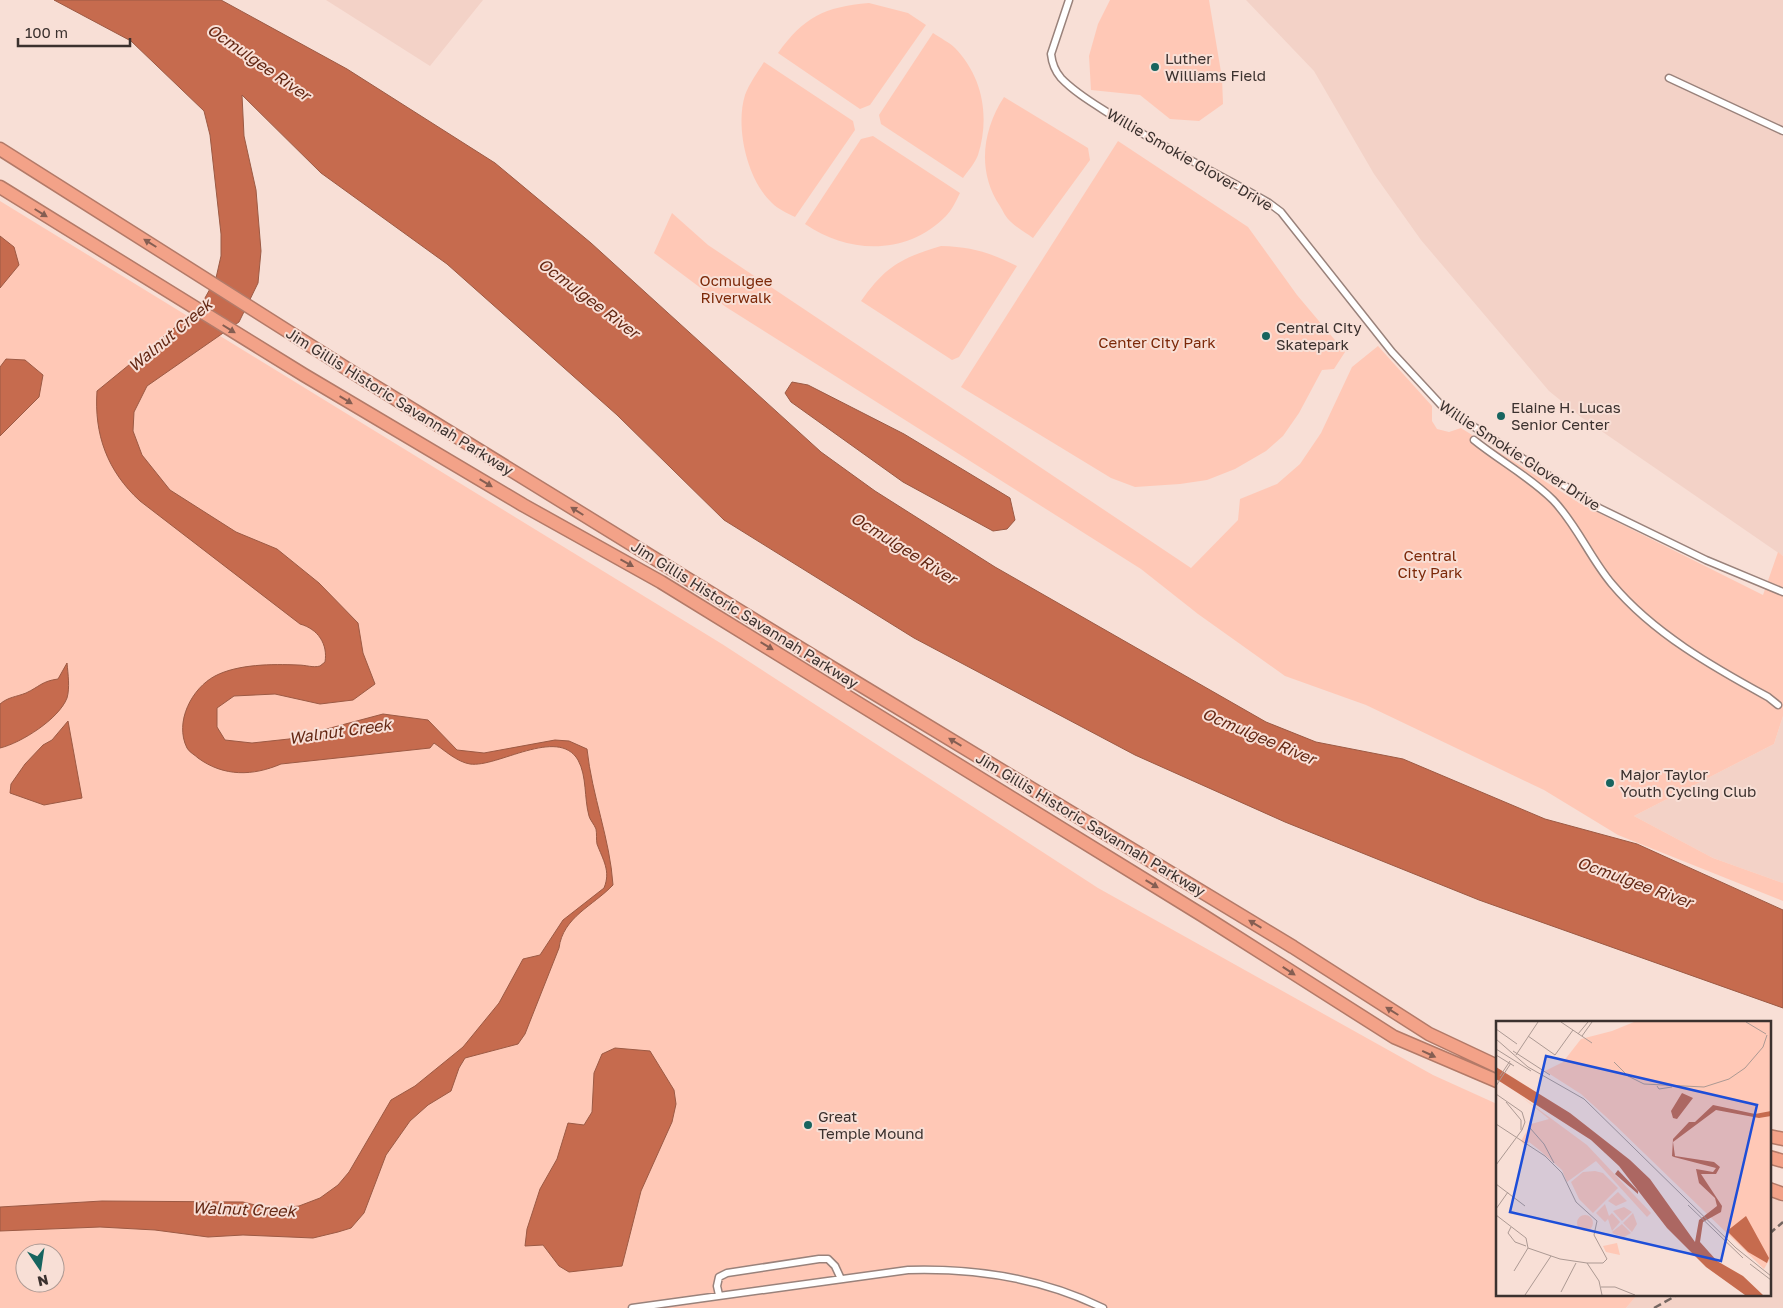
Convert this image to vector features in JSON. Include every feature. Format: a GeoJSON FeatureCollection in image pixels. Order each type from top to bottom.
{"type":"FeatureCollection","features":[{"type":"Feature","properties":{"kind":"highway","name":"Jim Gillis Historic Savannah Parkway"},"geometry":{"type":"LineString","coordinates":[[0,150],[192,269],[360,377],[829,666],[1301,952],[1429,1034],[1496,1066]]}},
{"type":"Feature","properties":{"kind":"highway","name":"Jim Gillis Historic Savannah Parkway"},"geometry":{"type":"LineString","coordinates":[[0,187],[304,375],[523,505],[678,592],[1202,915],[1394,1038],[1496,1081]]}},
{"type":"Feature","properties":{"kind":"highway"},"geometry":{"type":"LineString","coordinates":[[1770,1158],[1783,1161]]}},
{"type":"Feature","properties":{"kind":"highway"},"geometry":{"type":"LineString","coordinates":[[1770,1189],[1783,1194]]}},
{"type":"Feature","properties":{"kind":"street","name":"Willie Smokie Glover Drive"},"geometry":{"type":"LineString","coordinates":[[1069,0],[1051,54],[1055,70],[1060,76],[1078,92],[1123,122],[1178,155],[1264,200],[1281,212],[1392,352],[1442,406],[1599,508],[1706,560],[1783,592]]}},
{"type":"Feature","properties":{"kind":"street"},"geometry":{"type":"LineString","coordinates":[[1669,78],[1783,131]]}},
{"type":"Feature","properties":{"kind":"street"},"geometry":{"type":"LineString","coordinates":[[1474,440],[1552,499],[1565,514],[1612,584],[1632,605],[1698,656],[1768,697],[1778,706]]}},
{"type":"Feature","properties":{"kind":"street"},"geometry":{"type":"LineString","coordinates":[[719,1295],[717,1286],[719,1277],[727,1273],[819,1260],[828,1259],[835,1266],[841,1279]]}},
{"type":"Feature","properties":{"kind":"street"},"geometry":{"type":"LineString","coordinates":[[632,1308],[841,1279],[917,1270],[943,1269],[985,1272],[1054,1288],[1103,1308]]}},
{"type":"Feature","properties":{"kind":"shaded area"},"geometry":{"type":"Polygon","coordinates":[[[326,0],[483,0],[430,66],[326,0]]]}},
{"type":"Feature","properties":{"kind":"shaded area"},"geometry":{"type":"Polygon","coordinates":[[[1246,0],[1783,0],[1783,556],[1581,417],[1549,391],[1421,240],[1374,174],[1314,71],[1246,0]]]}},
{"type":"Feature","properties":{"kind":"shaded area"},"geometry":{"type":"Polygon","coordinates":[[[1783,716],[1783,883],[1713,858],[1634,816],[1774,744],[1783,716]]]}},
{"type":"Feature","properties":{"kind":"shaded area"},"geometry":{"type":"Polygon","coordinates":[[[1770,1196],[1783,1202],[1783,1308],[1626,1308],[1636,1296],[1770,1296],[1770,1196]]]}},
{"type":"Feature","properties":{"kind":"green space","name":"Luther Williams Field"},"geometry":{"type":"Polygon","coordinates":[[[1110,0],[1209,0],[1222,78],[1223,104],[1199,121],[1170,119],[1140,95],[1091,90],[1089,56],[1098,24],[1110,0]]]}},
{"type":"Feature","properties":{"kind":"green space"},"geometry":{"type":"Polygon","coordinates":[[[869,3],[908,13],[926,25],[870,105],[860,109],[778,53],[806,22],[816,16],[839,7],[869,3]]]}},
{"type":"Feature","properties":{"kind":"green space"},"geometry":{"type":"Polygon","coordinates":[[[933,33],[953,46],[965,59],[978,85],[981,98],[983,112],[982,141],[977,158],[963,178],[881,124],[879,115],[933,33]]]}},
{"type":"Feature","properties":{"kind":"green space"},"geometry":{"type":"Polygon","coordinates":[[[764,62],[853,121],[855,130],[795,217],[777,207],[763,193],[756,181],[745,152],[741,122],[742,108],[745,95],[753,78],[764,62]]]}},
{"type":"Feature","properties":{"kind":"green space"},"geometry":{"type":"Polygon","coordinates":[[[1004,97],[1088,148],[1090,160],[1033,238],[1008,219],[993,193],[985,166],[987,137],[1004,97]]]}},
{"type":"Feature","properties":{"kind":"green space"},"geometry":{"type":"Polygon","coordinates":[[[873,136],[960,193],[948,214],[931,229],[914,238],[896,244],[877,246],[858,245],[840,241],[822,234],[805,224],[861,139],[873,136]]]}},
{"type":"Feature","properties":{"kind":"green space","name":"Center City Park"},"geometry":{"type":"Polygon","coordinates":[[[1118,141],[1248,227],[1297,295],[1345,352],[1334,369],[1322,370],[1299,413],[1283,436],[1266,451],[1235,469],[1207,480],[1135,487],[1111,478],[961,387],[1118,141]]]}},
{"type":"Feature","properties":{"kind":"green space"},"geometry":{"type":"Polygon","coordinates":[[[0,201],[722,644],[1098,888],[1433,1075],[1496,1104],[1496,1296],[1636,1296],[1626,1308],[0,1308],[0,201]]]}},
{"type":"Feature","properties":{"kind":"green space","name":"Central City Park"},"geometry":{"type":"Polygon","coordinates":[[[672,213],[708,245],[1191,568],[1238,520],[1240,499],[1277,484],[1300,464],[1321,433],[1352,367],[1378,346],[1432,406],[1432,421],[1437,429],[1449,432],[1461,428],[1581,504],[1763,595],[1778,552],[1783,556],[1783,716],[1774,744],[1634,816],[1713,858],[1783,883],[1783,901],[1618,835],[1544,790],[1366,705],[1285,676],[1198,614],[1141,569],[726,307],[654,253],[672,213]]]}},
{"type":"Feature","properties":{"kind":"green space"},"geometry":{"type":"Polygon","coordinates":[[[941,246],[980,251],[1017,266],[959,357],[952,360],[861,301],[878,279],[895,265],[905,259],[941,246]]]}},
{"type":"Feature","properties":{"kind":"water"},"geometry":{"type":"Polygon","coordinates":[[[54,0],[221,0],[347,69],[495,163],[591,243],[821,452],[875,491],[995,567],[1266,722],[1316,742],[1403,759],[1545,819],[1637,844],[1783,910],[1783,1008],[1479,900],[1285,822],[1135,755],[914,638],[724,520],[617,415],[447,264],[321,173],[242,95],[244,136],[256,190],[261,251],[258,283],[239,322],[147,386],[134,412],[133,431],[142,455],[170,490],[236,532],[277,549],[319,583],[358,623],[363,653],[375,684],[353,700],[320,704],[275,694],[234,696],[217,708],[217,727],[225,740],[252,743],[289,739],[383,714],[428,720],[457,750],[484,753],[555,740],[569,741],[587,749],[613,885],[580,913],[566,928],[525,1034],[518,1044],[465,1058],[459,1068],[451,1091],[428,1105],[410,1121],[386,1155],[364,1213],[351,1228],[313,1238],[243,1235],[208,1237],[155,1230],[100,1227],[0,1231],[0,1207],[102,1201],[243,1202],[271,1209],[299,1206],[320,1198],[338,1185],[349,1172],[391,1100],[415,1086],[463,1047],[499,1003],[523,959],[540,955],[563,920],[604,888],[607,876],[597,844],[596,829],[589,816],[581,766],[569,751],[556,747],[542,747],[482,764],[470,764],[456,758],[434,743],[430,748],[281,764],[260,771],[239,773],[218,769],[198,758],[187,748],[184,738],[184,717],[193,697],[207,681],[224,672],[245,667],[277,665],[320,666],[325,662],[325,649],[317,633],[300,624],[140,501],[119,477],[105,451],[98,422],[97,391],[200,307],[216,278],[221,256],[221,234],[210,135],[204,111],[131,41],[54,0]]]}},
{"type":"Feature","properties":{"kind":"water"},"geometry":{"type":"Polygon","coordinates":[[[0,236],[14,247],[19,265],[0,288],[0,236]]]}},
{"type":"Feature","properties":{"kind":"water"},"geometry":{"type":"Polygon","coordinates":[[[6,359],[25,360],[43,375],[39,397],[0,436],[0,367],[6,359]]]}},
{"type":"Feature","properties":{"kind":"water"},"geometry":{"type":"Polygon","coordinates":[[[792,382],[808,385],[904,434],[1010,498],[1015,520],[1007,529],[993,531],[903,482],[791,402],[785,393],[792,382]]]}},
{"type":"Feature","properties":{"kind":"water"},"geometry":{"type":"Polygon","coordinates":[[[67,663],[68,690],[63,706],[48,722],[28,736],[0,748],[0,704],[9,698],[58,679],[67,663]]]}},
{"type":"Feature","properties":{"kind":"water"},"geometry":{"type":"Polygon","coordinates":[[[68,721],[82,798],[44,805],[10,793],[11,784],[25,764],[43,745],[52,740],[68,721]]]}},
{"type":"Feature","properties":{"kind":"water"},"geometry":{"type":"Polygon","coordinates":[[[615,1048],[650,1051],[674,1090],[676,1104],[672,1122],[641,1191],[622,1266],[569,1272],[559,1266],[543,1245],[525,1246],[527,1229],[540,1189],[557,1159],[568,1123],[584,1125],[592,1112],[594,1073],[602,1054],[615,1048]]]}},
{"type":"Feature","properties":{"kind":"railway"},"geometry":{"type":"LineString","coordinates":[[1770,1233],[1783,1222]]}},
{"type":"Feature","properties":{"kind":"railway"},"geometry":{"type":"LineString","coordinates":[[1654,1308],[1675,1296]]}},
{"type":"Feature","properties":{"kind":"place","name":"Luther Williams Field"},"geometry":{"type":"Point","coordinates":[1155,67]}},
{"type":"Feature","properties":{"kind":"place","name":"Central City Skatepark"},"geometry":{"type":"Point","coordinates":[1266,336]}},
{"type":"Feature","properties":{"kind":"place","name":"Elaine H. Lucas Senior Center"},"geometry":{"type":"Point","coordinates":[1501,416]}},
{"type":"Feature","properties":{"kind":"place","name":"Major Taylor Youth Cycling Club"},"geometry":{"type":"Point","coordinates":[1610,783]}},
{"type":"Feature","properties":{"kind":"place","name":"Great Temple Mound"},"geometry":{"type":"Point","coordinates":[808,1125]}},
{"type":"Feature","properties":{"kind":"water label","name":"Ocmulgee River"},"geometry":{"type":"Point","coordinates":[259,62]}},
{"type":"Feature","properties":{"kind":"water label","name":"Ocmulgee River"},"geometry":{"type":"Point","coordinates":[589,298]}},
{"type":"Feature","properties":{"kind":"water label","name":"Walnut Creek"},"geometry":{"type":"Point","coordinates":[170,335]}},
{"type":"Feature","properties":{"kind":"water label","name":"Ocmulgee River"},"geometry":{"type":"Point","coordinates":[904,548]}},
{"type":"Feature","properties":{"kind":"water label","name":"Walnut Creek"},"geometry":{"type":"Point","coordinates":[340,731]}},
{"type":"Feature","properties":{"kind":"water label","name":"Ocmulgee River"},"geometry":{"type":"Point","coordinates":[1259,736]}},
{"type":"Feature","properties":{"kind":"water label","name":"Ocmulgee River"},"geometry":{"type":"Point","coordinates":[1635,882]}},
{"type":"Feature","properties":{"kind":"water label","name":"Walnut Creek"},"geometry":{"type":"Point","coordinates":[244,1209]}},
{"type":"Feature","properties":{"kind":"park label","name":"Ocmulgee Riverwalk"},"geometry":{"type":"Point","coordinates":[736,288]}}]}
